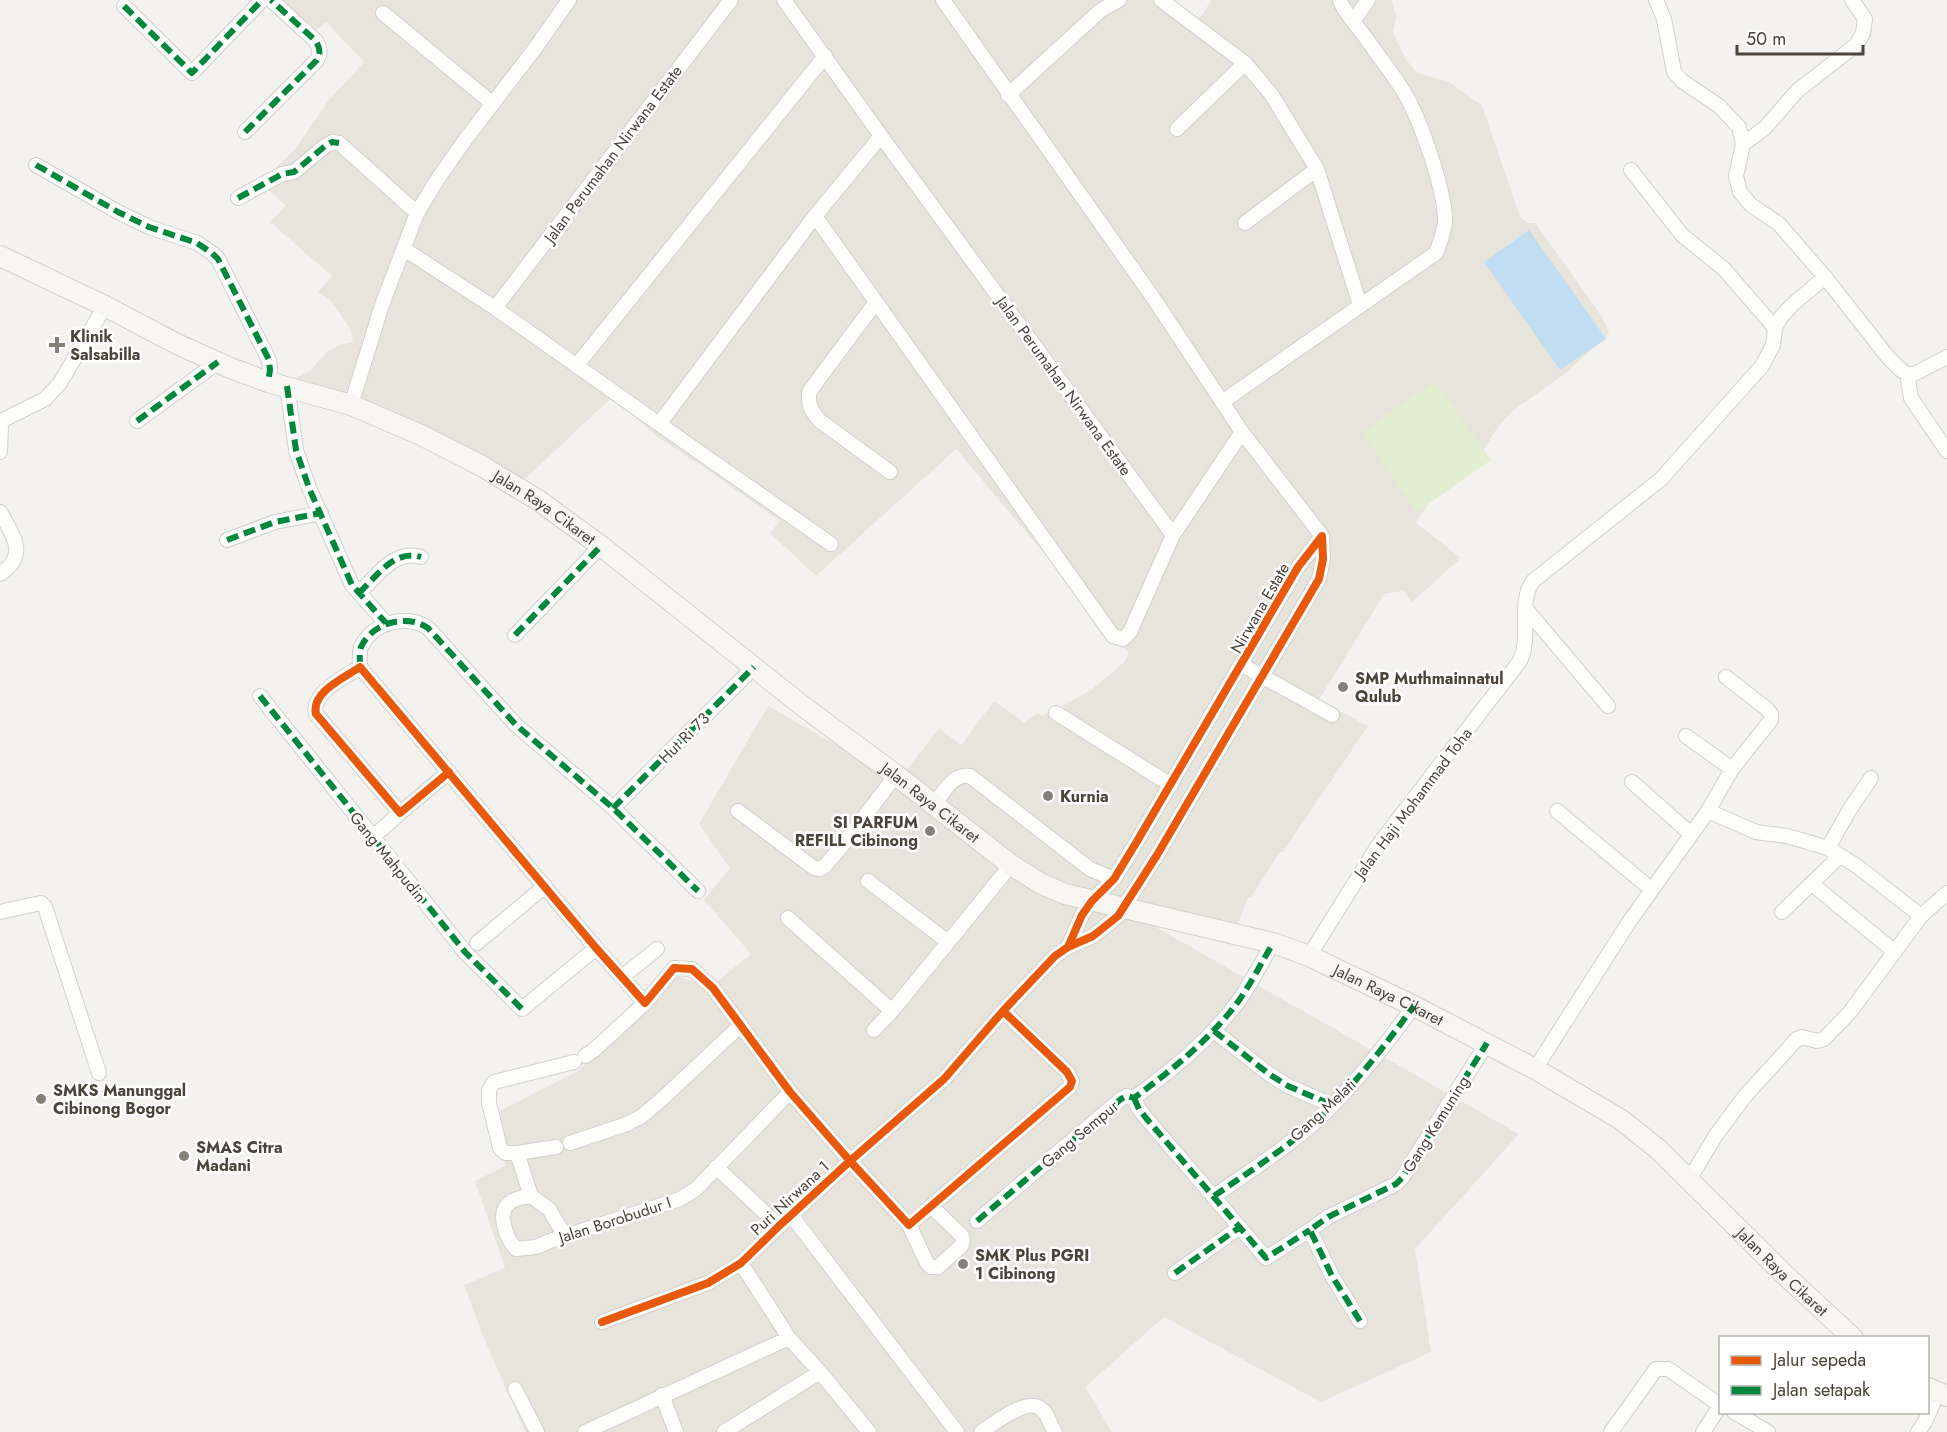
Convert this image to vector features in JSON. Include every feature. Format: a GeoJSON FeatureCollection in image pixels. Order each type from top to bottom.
{"type":"FeatureCollection","features":[{"type":"Feature","properties":{"kind":"main road","name":"Jalan Raya Cikaret"},"geometry":{"type":"LineString","coordinates":[[0,256],[218,362],[277,384],[351,405],[421,435],[480,465],[538,500],[601,546],[804,707],[1011,865],[1040,883],[1065,894],[1092,901],[1273,942],[1310,956],[1414,1006],[1535,1069],[1620,1119],[1658,1149],[1787,1277],[1851,1336]]}},
{"type":"Feature","properties":{"kind":"street"},"geometry":{"type":"LineString","coordinates":[[124,6],[192,73],[262,0]]}},
{"type":"Feature","properties":{"kind":"street"},"geometry":{"type":"LineString","coordinates":[[245,132],[317,60],[320,54],[316,41],[271,0]]}},
{"type":"Feature","properties":{"kind":"street"},"geometry":{"type":"LineString","coordinates":[[351,405],[382,305],[417,213],[437,180],[565,5],[550,0]]}},
{"type":"Feature","properties":{"kind":"street","name":"Jalan Perumahan Nirwana Estate"},"geometry":{"type":"LineString","coordinates":[[495,308],[731,0]]}},
{"type":"Feature","properties":{"kind":"street","name":"Jalan Perumahan Nirwana Estate"},"geometry":{"type":"LineString","coordinates":[[784,0],[1173,535]]}},
{"type":"Feature","properties":{"kind":"street"},"geometry":{"type":"LineString","coordinates":[[943,0],[1008,95],[1154,298],[1242,432],[1322,536],[1323,559],[1319,579],[1125,908]]}},
{"type":"Feature","properties":{"kind":"street"},"geometry":{"type":"LineString","coordinates":[[1008,95],[1097,5],[1119,0]]}},
{"type":"Feature","properties":{"kind":"street"},"geometry":{"type":"LineString","coordinates":[[1161,0],[1245,63],[1271,94],[1317,169],[1360,305]]}},
{"type":"Feature","properties":{"kind":"street"},"geometry":{"type":"LineString","coordinates":[[1222,402],[1436,253],[1442,239],[1445,221],[1431,157],[1409,102],[1354,20],[1340,4],[1340,0]]}},
{"type":"Feature","properties":{"kind":"street"},"geometry":{"type":"LineString","coordinates":[[1354,20],[1368,0]]}},
{"type":"Feature","properties":{"kind":"street"},"geometry":{"type":"LineString","coordinates":[[1656,0],[1664,19],[1674,72],[1682,81],[1719,106],[1732,117],[1739,127],[1743,144],[1736,176],[1740,192],[1751,205],[1779,225],[1901,370],[1907,374],[1914,374],[1947,357]]}},
{"type":"Feature","properties":{"kind":"street"},"geometry":{"type":"LineString","coordinates":[[1743,144],[1765,128],[1797,91],[1856,45],[1863,33],[1865,19],[1851,0]]}},
{"type":"Feature","properties":{"kind":"street"},"geometry":{"type":"LineString","coordinates":[[382,13],[493,104]]}},
{"type":"Feature","properties":{"kind":"street"},"geometry":{"type":"LineString","coordinates":[[577,365],[825,56]]}},
{"type":"Feature","properties":{"kind":"street"},"geometry":{"type":"LineString","coordinates":[[1177,129],[1245,63]]}},
{"type":"Feature","properties":{"kind":"street"},"geometry":{"type":"LineString","coordinates":[[659,424],[815,216],[881,136]]}},
{"type":"Feature","properties":{"kind":"street"},"geometry":{"type":"LineString","coordinates":[[238,198],[282,174],[294,172],[332,142],[339,143],[417,213]]}},
{"type":"Feature","properties":{"kind":"street"},"geometry":{"type":"LineString","coordinates":[[36,165],[118,212],[149,227],[197,243],[218,259],[269,360],[270,370],[277,384],[309,488],[352,585],[386,623]]}},
{"type":"Feature","properties":{"kind":"street"},"geometry":{"type":"LineString","coordinates":[[1245,223],[1317,169]]}},
{"type":"Feature","properties":{"kind":"street"},"geometry":{"type":"LineString","coordinates":[[1631,170],[1682,235],[1724,269],[1775,328]]}},
{"type":"Feature","properties":{"kind":"street"},"geometry":{"type":"LineString","coordinates":[[815,216],[1113,636],[1123,639],[1130,632],[1173,535],[1242,432]]}},
{"type":"Feature","properties":{"kind":"street"},"geometry":{"type":"LineString","coordinates":[[404,249],[495,308],[831,544]]}},
{"type":"Feature","properties":{"kind":"street","name":"Jalan Haji Mohammad Toha"},"geometry":{"type":"LineString","coordinates":[[1310,956],[1385,836],[1520,661],[1525,650],[1527,590],[1533,581],[1661,479],[1762,366],[1773,345],[1775,328],[1781,317],[1825,277]]}},
{"type":"Feature","properties":{"kind":"street"},"geometry":{"type":"LineString","coordinates":[[876,302],[809,392],[808,403],[820,421],[890,472]]}},
{"type":"Feature","properties":{"kind":"street"},"geometry":{"type":"LineString","coordinates":[[0,452],[3,420],[45,399],[60,383],[105,306]]}},
{"type":"Feature","properties":{"kind":"street"},"geometry":{"type":"LineString","coordinates":[[137,421],[218,362]]}},
{"type":"Feature","properties":{"kind":"street"},"geometry":{"type":"LineString","coordinates":[[1907,374],[1911,398],[1947,451]]}},
{"type":"Feature","properties":{"kind":"street"},"geometry":{"type":"LineString","coordinates":[[0,512],[16,540],[17,552],[6,570],[0,574]]}},
{"type":"Feature","properties":{"kind":"street"},"geometry":{"type":"LineString","coordinates":[[226,540],[275,522],[321,513]]}},
{"type":"Feature","properties":{"kind":"street","name":"Nirwana Estate"},"geometry":{"type":"LineString","coordinates":[[1092,901],[1114,879],[1298,567],[1322,536]]}},
{"type":"Feature","properties":{"kind":"street"},"geometry":{"type":"LineString","coordinates":[[515,635],[601,546]]}},
{"type":"Feature","properties":{"kind":"street"},"geometry":{"type":"LineString","coordinates":[[359,593],[399,556],[413,554],[421,557]]}},
{"type":"Feature","properties":{"kind":"street"},"geometry":{"type":"LineString","coordinates":[[1526,609],[1608,706]]}},
{"type":"Feature","properties":{"kind":"street"},"geometry":{"type":"LineString","coordinates":[[645,1003],[360,667],[361,648],[380,626],[386,623],[406,620],[420,623],[428,628],[516,724],[613,808],[698,891]]}},
{"type":"Feature","properties":{"kind":"street"},"geometry":{"type":"LineString","coordinates":[[1242,665],[1332,715]]}},
{"type":"Feature","properties":{"kind":"street"},"geometry":{"type":"LineString","coordinates":[[360,667],[324,692],[315,707],[316,714],[400,813]]}},
{"type":"Feature","properties":{"kind":"street","name":"Hut Ri 73"},"geometry":{"type":"LineString","coordinates":[[613,808],[754,667]]}},
{"type":"Feature","properties":{"kind":"street"},"geometry":{"type":"LineString","coordinates":[[1535,1069],[1651,889],[1708,811],[1732,769],[1771,720],[1771,714],[1726,677]]}},
{"type":"Feature","properties":{"kind":"street","name":"Gang Mahpudin"},"geometry":{"type":"LineString","coordinates":[[260,696],[465,952],[522,1009],[596,948]]}},
{"type":"Feature","properties":{"kind":"street"},"geometry":{"type":"LineString","coordinates":[[1056,713],[1171,785]]}},
{"type":"Feature","properties":{"kind":"street"},"geometry":{"type":"LineString","coordinates":[[1686,736],[1732,769]]}},
{"type":"Feature","properties":{"kind":"street"},"geometry":{"type":"LineString","coordinates":[[373,837],[449,772]]}},
{"type":"Feature","properties":{"kind":"street"},"geometry":{"type":"LineString","coordinates":[[738,811],[814,868],[820,869],[845,842],[896,775]]}},
{"type":"Feature","properties":{"kind":"street"},"geometry":{"type":"LineString","coordinates":[[934,804],[952,782],[964,775],[970,776],[1090,869],[1114,879]]}},
{"type":"Feature","properties":{"kind":"street"},"geometry":{"type":"LineString","coordinates":[[1828,848],[1871,778]]}},
{"type":"Feature","properties":{"kind":"street"},"geometry":{"type":"LineString","coordinates":[[1632,782],[1691,834]]}},
{"type":"Feature","properties":{"kind":"street"},"geometry":{"type":"LineString","coordinates":[[1557,811],[1651,889]]}},
{"type":"Feature","properties":{"kind":"street"},"geometry":{"type":"LineString","coordinates":[[1708,811],[1756,832],[1787,836],[1828,848],[1857,866],[1921,916]]}},
{"type":"Feature","properties":{"kind":"street"},"geometry":{"type":"LineString","coordinates":[[1782,912],[1840,856]]}},
{"type":"Feature","properties":{"kind":"street"},"geometry":{"type":"LineString","coordinates":[[874,1030],[1011,865]]}},
{"type":"Feature","properties":{"kind":"street"},"geometry":{"type":"LineString","coordinates":[[868,880],[948,942]]}},
{"type":"Feature","properties":{"kind":"street"},"geometry":{"type":"LineString","coordinates":[[1812,884],[1895,952]]}},
{"type":"Feature","properties":{"kind":"street"},"geometry":{"type":"LineString","coordinates":[[477,943],[545,886]]}},
{"type":"Feature","properties":{"kind":"street"},"geometry":{"type":"LineString","coordinates":[[1689,1180],[1716,1135],[1745,1096],[1797,1039],[1802,1037],[1817,1041],[1824,1039],[1850,1012],[1921,916],[1947,893]]}},
{"type":"Feature","properties":{"kind":"street","name":"Puri Nirwana 1"},"geometry":{"type":"LineString","coordinates":[[1068,947],[1082,915],[1092,901]]}},
{"type":"Feature","properties":{"kind":"street"},"geometry":{"type":"LineString","coordinates":[[0,912],[41,903],[45,906],[99,1072]]}},
{"type":"Feature","properties":{"kind":"street","name":"Puri Nirwana 1"},"geometry":{"type":"LineString","coordinates":[[602,1322],[708,1282],[741,1263],[850,1161],[944,1079],[1002,1011],[1054,956],[1093,936],[1125,908]]}},
{"type":"Feature","properties":{"kind":"street"},"geometry":{"type":"LineString","coordinates":[[788,918],[892,1011]]}},
{"type":"Feature","properties":{"kind":"street","name":"Gang Sempur"},"geometry":{"type":"LineString","coordinates":[[977,1221],[1121,1099],[1127,1096],[1134,1098],[1176,1067],[1214,1031],[1240,998],[1273,942]]}},
{"type":"Feature","properties":{"kind":"street"},"geometry":{"type":"LineString","coordinates":[[623,976],[657,949]]}},
{"type":"Feature","properties":{"kind":"street"},"geometry":{"type":"LineString","coordinates":[[556,1147],[517,1153],[505,1153],[500,1148],[489,1103],[489,1090],[494,1082],[580,1059],[594,1050],[645,1003],[674,968],[692,969],[713,988],[790,1092],[909,1225],[927,1263],[931,1267],[938,1267],[962,1245],[963,1240],[962,1236],[931,1206]]}},
{"type":"Feature","properties":{"kind":"street","name":"Gang Melati"},"geometry":{"type":"LineString","coordinates":[[1214,1196],[1292,1141],[1332,1105],[1380,1053],[1414,1006]]}},
{"type":"Feature","properties":{"kind":"street"},"geometry":{"type":"LineString","coordinates":[[909,1225],[1070,1087],[1072,1082],[1067,1072],[1002,1011]]}},
{"type":"Feature","properties":{"kind":"street"},"geometry":{"type":"LineString","coordinates":[[570,1143],[627,1124],[642,1116],[741,1025]]}},
{"type":"Feature","properties":{"kind":"street"},"geometry":{"type":"LineString","coordinates":[[1214,1031],[1288,1086],[1332,1105]]}},
{"type":"Feature","properties":{"kind":"street","name":"Gang Kemuning"},"geometry":{"type":"LineString","coordinates":[[1240,1227],[1266,1258],[1328,1217],[1396,1184],[1487,1043]]}},
{"type":"Feature","properties":{"kind":"street","name":"Jalan Borobudur I"},"geometry":{"type":"LineString","coordinates":[[531,1196],[513,1201],[505,1209],[504,1224],[507,1237],[516,1249],[528,1249],[680,1199],[696,1189],[790,1092]]}},
{"type":"Feature","properties":{"kind":"street"},"geometry":{"type":"LineString","coordinates":[[1134,1098],[1146,1118],[1240,1227],[1175,1273]]}},
{"type":"Feature","properties":{"kind":"street"},"geometry":{"type":"LineString","coordinates":[[517,1153],[531,1196],[549,1209],[565,1236]]}},
{"type":"Feature","properties":{"kind":"street"},"geometry":{"type":"LineString","coordinates":[[717,1167],[779,1226]]}},
{"type":"Feature","properties":{"kind":"street","name":"Puri Nirwana 1"},"geometry":{"type":"LineString","coordinates":[[791,1215],[957,1432]]}},
{"type":"Feature","properties":{"kind":"street"},"geometry":{"type":"LineString","coordinates":[[1310,1230],[1332,1276],[1360,1321]]}},
{"type":"Feature","properties":{"kind":"street"},"geometry":{"type":"LineString","coordinates":[[741,1263],[789,1338],[820,1372],[863,1430]]}},
{"type":"Feature","properties":{"kind":"street"},"geometry":{"type":"LineString","coordinates":[[585,1432],[789,1338]]}},
{"type":"Feature","properties":{"kind":"street"},"geometry":{"type":"LineString","coordinates":[[1611,1432],[1656,1369],[1668,1369],[1719,1405]]}},
{"type":"Feature","properties":{"kind":"street"},"geometry":{"type":"LineString","coordinates":[[724,1432],[820,1372]]}},
{"type":"Feature","properties":{"kind":"street"},"geometry":{"type":"LineString","coordinates":[[515,1389],[537,1432]]}},
{"type":"Feature","properties":{"kind":"street"},"geometry":{"type":"LineString","coordinates":[[1929,1412],[1937,1392]]}},
{"type":"Feature","properties":{"kind":"street"},"geometry":{"type":"LineString","coordinates":[[662,1395],[676,1432]]}},
{"type":"Feature","properties":{"kind":"street"},"geometry":{"type":"LineString","coordinates":[[981,1432],[1009,1413],[1029,1405],[1043,1410],[1055,1432]]}},
{"type":"Feature","properties":{"kind":"street"},"geometry":{"type":"LineString","coordinates":[[1704,1432],[1719,1408]]}},
{"type":"Feature","properties":{"kind":"street"},"geometry":{"type":"LineString","coordinates":[[1736,1414],[1768,1432]]}},
{"type":"Feature","properties":{"kind":"street"},"geometry":{"type":"LineString","coordinates":[[1918,1432],[1928,1414]]}},
{"type":"Feature","properties":{"kind":"shaded area"},"geometry":{"type":"Polygon","coordinates":[[[271,0],[1171,0],[1199,19],[1212,0],[1392,0],[1396,17],[1393,33],[1405,58],[1417,73],[1447,81],[1482,105],[1520,217],[1527,223],[1535,223],[1602,317],[1609,331],[1566,373],[1511,412],[1495,431],[1473,468],[1430,501],[1416,523],[1461,558],[1412,602],[1403,591],[1384,594],[1319,700],[1368,726],[1283,852],[1280,852],[1251,897],[1248,897],[1236,928],[1089,889],[1519,1134],[1415,1249],[1431,1352],[1321,1402],[1164,1317],[1085,1387],[1112,1432],[525,1432],[485,1341],[464,1285],[505,1268],[475,1181],[505,1166],[499,1111],[578,1071],[645,1010],[677,976],[710,987],[751,954],[704,900],[730,868],[699,824],[768,706],[976,824],[906,771],[939,728],[961,745],[994,701],[1024,722],[1038,713],[1042,716],[1090,691],[1123,663],[1129,654],[956,449],[816,576],[770,533],[780,521],[659,438],[610,399],[522,482],[293,380],[311,370],[328,351],[353,342],[350,328],[331,301],[318,292],[332,276],[270,222],[286,206],[261,182],[295,149],[329,100],[364,62],[326,22],[309,36],[271,0]]]}},
{"type":"Feature","properties":{"kind":"green space"},"geometry":{"type":"Polygon","coordinates":[[[1435,381],[1491,460],[1417,512],[1362,433],[1435,381]]]}},
{"type":"Feature","properties":{"kind":"water"},"geometry":{"type":"Polygon","coordinates":[[[1529,230],[1606,339],[1560,370],[1484,262],[1529,230]]]}},
{"type":"Feature","properties":{"kind":"marked path"},"geometry":{"type":"LineString","coordinates":[[124,6],[192,73],[262,0]]}},
{"type":"Feature","properties":{"kind":"marked path"},"geometry":{"type":"LineString","coordinates":[[245,132],[317,60],[319,55],[316,41],[271,0]]}},
{"type":"Feature","properties":{"kind":"marked path"},"geometry":{"type":"LineString","coordinates":[[238,198],[282,174],[294,172],[332,142],[339,143]]}},
{"type":"Feature","properties":{"kind":"marked path"},"geometry":{"type":"LineString","coordinates":[[36,165],[118,212],[149,227],[197,243],[212,253],[218,259],[269,360],[268,382]]}},
{"type":"Feature","properties":{"kind":"marked path"},"geometry":{"type":"LineString","coordinates":[[137,421],[218,362]]}},
{"type":"Feature","properties":{"kind":"marked path"},"geometry":{"type":"LineString","coordinates":[[287,386],[296,450],[309,488],[352,585],[386,623]]}},
{"type":"Feature","properties":{"kind":"marked path"},"geometry":{"type":"LineString","coordinates":[[227,540],[275,522],[321,513]]}},
{"type":"Feature","properties":{"kind":"marked path"},"geometry":{"type":"LineString","coordinates":[[515,635],[601,546]]}},
{"type":"Feature","properties":{"kind":"marked path"},"geometry":{"type":"LineString","coordinates":[[359,593],[394,560],[402,557],[421,557]]}},
{"type":"Feature","properties":{"kind":"marked path"},"geometry":{"type":"LineString","coordinates":[[360,667],[361,647],[366,639],[381,626],[410,621],[428,628],[516,725],[613,808],[698,891]]}},
{"type":"Feature","properties":{"kind":"marked path"},"geometry":{"type":"LineString","coordinates":[[613,808],[754,667]]}},
{"type":"Feature","properties":{"kind":"marked path"},"geometry":{"type":"LineString","coordinates":[[260,696],[465,952],[522,1009],[524,1008]]}},
{"type":"Feature","properties":{"kind":"marked path"},"geometry":{"type":"LineString","coordinates":[[977,1221],[1121,1099],[1127,1096],[1134,1098],[1204,1040],[1240,999],[1273,943]]}},
{"type":"Feature","properties":{"kind":"marked path"},"geometry":{"type":"LineString","coordinates":[[1214,1196],[1289,1144],[1326,1112],[1366,1068],[1414,1006]]}},
{"type":"Feature","properties":{"kind":"marked path"},"geometry":{"type":"LineString","coordinates":[[1214,1031],[1288,1086],[1332,1105]]}},
{"type":"Feature","properties":{"kind":"marked path"},"geometry":{"type":"LineString","coordinates":[[1360,1321],[1332,1276],[1310,1230],[1328,1217],[1396,1184],[1402,1178],[1487,1043]]}},
{"type":"Feature","properties":{"kind":"marked path"},"geometry":{"type":"LineString","coordinates":[[1134,1098],[1146,1118],[1266,1258],[1310,1230]]}},
{"type":"Feature","properties":{"kind":"marked path"},"geometry":{"type":"LineString","coordinates":[[1175,1273],[1240,1227]]}},
{"type":"Feature","properties":{"kind":"cycle path"},"geometry":{"type":"LineString","coordinates":[[602,1322],[708,1283],[741,1263],[850,1161],[944,1079],[1055,956],[1068,947],[1093,936],[1118,916],[1157,855],[1319,579],[1323,559],[1322,536],[1298,567],[1114,879],[1092,901],[1082,915],[1068,947]]}},
{"type":"Feature","properties":{"kind":"cycle path"},"geometry":{"type":"LineString","coordinates":[[449,772],[400,813],[316,714],[319,699],[330,686],[360,667],[645,1003],[674,968],[692,969],[713,988],[790,1092],[909,1225],[1070,1087],[1072,1081],[1067,1072],[1003,1011]]}},
{"type":"Feature","properties":{"kind":"place","name":"Klinik Salsabilla"},"geometry":{"type":"Point","coordinates":[57,345]}},
{"type":"Feature","properties":{"kind":"place","name":"SMP Muthmainnatul Qulub"},"geometry":{"type":"Point","coordinates":[1343,687]}},
{"type":"Feature","properties":{"kind":"place","name":"Kurnia"},"geometry":{"type":"Point","coordinates":[1048,796]}},
{"type":"Feature","properties":{"kind":"place","name":"SI PARFUM REFILL Cibinong"},"geometry":{"type":"Point","coordinates":[930,831]}},
{"type":"Feature","properties":{"kind":"place","name":"SMKS Manunggal Cibinong Bogor"},"geometry":{"type":"Point","coordinates":[41,1099]}},
{"type":"Feature","properties":{"kind":"place","name":"SMAS Citra Madani"},"geometry":{"type":"Point","coordinates":[184,1156]}},
{"type":"Feature","properties":{"kind":"place","name":"SMK Plus PGRI 1 Cibinong"},"geometry":{"type":"Point","coordinates":[963,1264]}}]}
